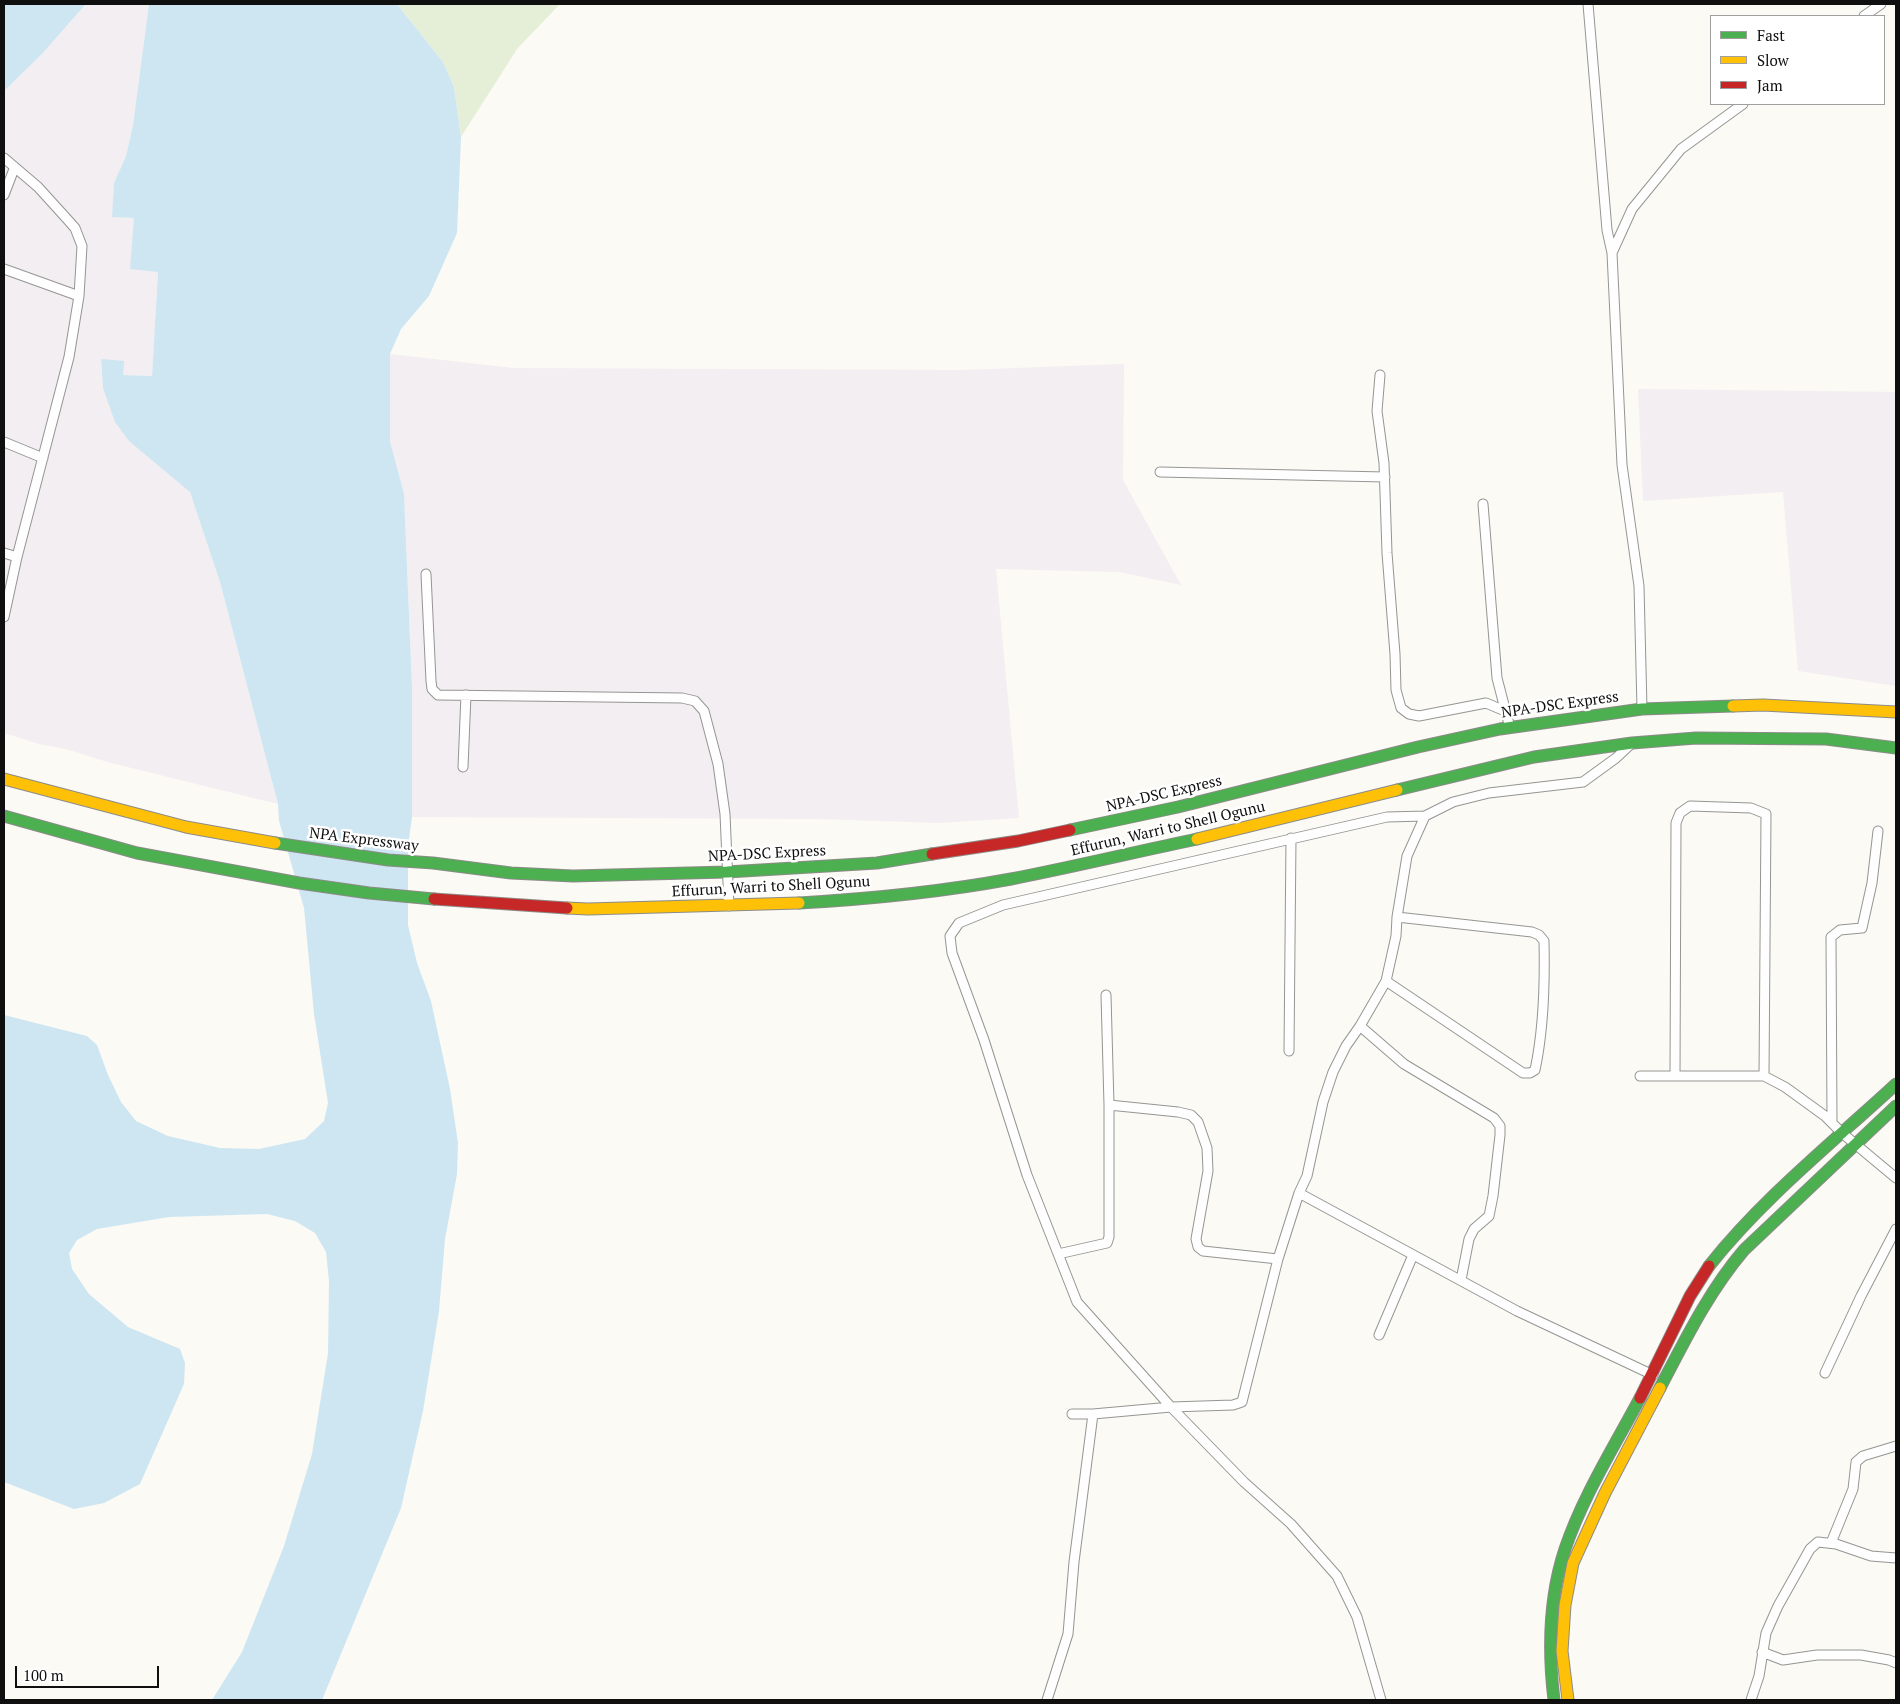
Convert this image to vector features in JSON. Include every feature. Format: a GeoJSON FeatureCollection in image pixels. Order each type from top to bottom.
{"type":"FeatureCollection","features":[{"type":"Feature","properties":{"kind":"main road","name":"NPA-DSC Express"},"geometry":{"type":"LineString","coordinates":[[433,863],[510,873],[573,876],[727,872],[877,862],[1018,841],[1178,807],[1418,747],[1510,728],[1642,709],[1763,704],[1896,712]]}},
{"type":"Feature","properties":{"kind":"main road","name":"Effurun, Warri to Shell Ogunu"},"geometry":{"type":"LineString","coordinates":[[4,816],[137,853],[299,883],[369,893],[520,906],[588,909],[765,905],[850,900],[932,891],[1010,878],[1201,838],[1524,759],[1632,743],[1696,738],[1826,739],[1896,748]]}},
{"type":"Feature","properties":{"kind":"main road","name":"NPA Expressway"},"geometry":{"type":"LineString","coordinates":[[4,779],[186,827],[388,860],[433,863]]}},
{"type":"Feature","properties":{"kind":"main road"},"geometry":{"type":"LineString","coordinates":[[1554,1700],[1550,1673],[1552,1618],[1554,1595],[1563,1556],[1585,1501],[1653,1375],[1690,1296],[1718,1253],[1760,1208],[1896,1084]]}},
{"type":"Feature","properties":{"kind":"main road"},"geometry":{"type":"LineString","coordinates":[[1568,1700],[1562,1651],[1563,1628],[1573,1563],[1605,1493],[1697,1318],[1728,1269],[1760,1233],[1896,1106]]}},
{"type":"Feature","properties":{"kind":"street"},"geometry":{"type":"LineString","coordinates":[[1588,4],[1607,230],[1612,253],[1622,465],[1639,586],[1642,709]]}},
{"type":"Feature","properties":{"kind":"street"},"geometry":{"type":"LineString","coordinates":[[1865,15],[1881,4]]}},
{"type":"Feature","properties":{"kind":"street"},"geometry":{"type":"LineString","coordinates":[[1612,253],[1632,209],[1681,149],[1742,105]]}},
{"type":"Feature","properties":{"kind":"street"},"geometry":{"type":"LineString","coordinates":[[4,158],[14,169],[38,187],[75,228],[82,246],[79,296],[68,357],[17,557],[4,617]]}},
{"type":"Feature","properties":{"kind":"street"},"geometry":{"type":"LineString","coordinates":[[4,195],[14,169]]}},
{"type":"Feature","properties":{"kind":"street"},"geometry":{"type":"LineString","coordinates":[[4,269],[79,296]]}},
{"type":"Feature","properties":{"kind":"street"},"geometry":{"type":"LineString","coordinates":[[1380,375],[1377,411],[1385,477],[1387,553],[1396,690],[1401,708],[1409,714],[1419,716],[1486,703],[1505,712]]}},
{"type":"Feature","properties":{"kind":"street"},"geometry":{"type":"LineString","coordinates":[[4,442],[43,458]]}},
{"type":"Feature","properties":{"kind":"street"},"geometry":{"type":"LineString","coordinates":[[1160,472],[1385,477]]}},
{"type":"Feature","properties":{"kind":"street"},"geometry":{"type":"LineString","coordinates":[[1483,504],[1496,678],[1510,728]]}},
{"type":"Feature","properties":{"kind":"street"},"geometry":{"type":"LineString","coordinates":[[4,553],[17,557]]}},
{"type":"Feature","properties":{"kind":"street"},"geometry":{"type":"LineString","coordinates":[[426,574],[432,689],[438,695],[682,698],[695,701],[704,710],[718,764],[725,814],[729,906]]}},
{"type":"Feature","properties":{"kind":"street"},"geometry":{"type":"LineString","coordinates":[[463,767],[466,695]]}},
{"type":"Feature","properties":{"kind":"street"},"geometry":{"type":"LineString","coordinates":[[1380,1700],[1357,1617],[1337,1576],[1291,1524],[1244,1482],[1170,1407],[1078,1302],[1027,1175],[984,1040],[952,953],[950,936],[959,923],[1003,905],[1387,817],[1425,816],[1453,802],[1489,793],[1583,782],[1616,758],[1632,743]]}},
{"type":"Feature","properties":{"kind":"street"},"geometry":{"type":"LineString","coordinates":[[1675,1076],[1676,823],[1680,813],[1690,806],[1751,808],[1766,814],[1764,1076]]}},
{"type":"Feature","properties":{"kind":"street"},"geometry":{"type":"LineString","coordinates":[[1072,1414],[1170,1407],[1233,1405],[1242,1402],[1278,1259],[1299,1193],[1307,1176],[1323,1102],[1332,1072],[1386,981],[1396,936],[1397,917],[1407,856],[1425,816]]}},
{"type":"Feature","properties":{"kind":"street"},"geometry":{"type":"LineString","coordinates":[[1832,1123],[1831,937],[1840,930],[1862,928],[1872,883],[1878,831]]}},
{"type":"Feature","properties":{"kind":"street"},"geometry":{"type":"LineString","coordinates":[[1289,1051],[1291,838]]}},
{"type":"Feature","properties":{"kind":"street"},"geometry":{"type":"LineString","coordinates":[[1386,981],[1523,1073],[1530,1073],[1535,1070],[1541,1038],[1545,970],[1544,941],[1539,935],[1532,932],[1504,928],[1397,917]]}},
{"type":"Feature","properties":{"kind":"street"},"geometry":{"type":"LineString","coordinates":[[1058,1254],[1107,1243],[1109,1232],[1109,1105],[1106,995]]}},
{"type":"Feature","properties":{"kind":"street"},"geometry":{"type":"LineString","coordinates":[[1360,1026],[1404,1064],[1494,1118],[1500,1126],[1496,1176],[1488,1216],[1471,1234],[1461,1280]]}},
{"type":"Feature","properties":{"kind":"street"},"geometry":{"type":"LineString","coordinates":[[1640,1076],[1764,1076],[1785,1087],[1832,1123],[1896,1178]]}},
{"type":"Feature","properties":{"kind":"street"},"geometry":{"type":"LineString","coordinates":[[1109,1105],[1191,1115],[1198,1122],[1207,1148],[1208,1171],[1196,1239],[1198,1247],[1203,1251],[1278,1259]]}},
{"type":"Feature","properties":{"kind":"street"},"geometry":{"type":"LineString","coordinates":[[1299,1193],[1517,1311],[1653,1375]]}},
{"type":"Feature","properties":{"kind":"street"},"geometry":{"type":"LineString","coordinates":[[1825,1373],[1861,1296],[1896,1229]]}},
{"type":"Feature","properties":{"kind":"street"},"geometry":{"type":"LineString","coordinates":[[1379,1335],[1413,1255]]}},
{"type":"Feature","properties":{"kind":"street"},"geometry":{"type":"LineString","coordinates":[[1047,1700],[1068,1634],[1074,1562],[1093,1414]]}},
{"type":"Feature","properties":{"kind":"street"},"geometry":{"type":"LineString","coordinates":[[1831,1544],[1853,1488],[1856,1462],[1863,1456],[1896,1446]]}},
{"type":"Feature","properties":{"kind":"street"},"geometry":{"type":"LineString","coordinates":[[1751,1700],[1759,1676],[1766,1633],[1778,1606],[1810,1549],[1818,1542],[1871,1556],[1896,1558]]}},
{"type":"Feature","properties":{"kind":"street"},"geometry":{"type":"LineString","coordinates":[[1762,1652],[1783,1660],[1816,1655],[1861,1655],[1896,1663]]}},
{"type":"Feature","properties":{"kind":"shaded area"},"geometry":{"type":"Polygon","coordinates":[[[86,4],[149,4],[133,125],[126,156],[114,183],[113,217],[134,218],[158,271],[152,376],[123,375],[101,359],[103,388],[190,492],[220,582],[278,804],[111,763],[4,733],[4,91],[41,55],[86,4]]]}},
{"type":"Feature","properties":{"kind":"shaded area"},"geometry":{"type":"Polygon","coordinates":[[[390,354],[513,368],[961,370],[1124,364],[1123,480],[1181,585],[1119,572],[996,569],[1019,818],[938,823],[819,819],[412,817],[412,687],[404,494],[390,441],[390,354]]]}},
{"type":"Feature","properties":{"kind":"shaded area"},"geometry":{"type":"Polygon","coordinates":[[[1638,389],[1896,392],[1896,686],[1798,671],[1783,492],[1643,501],[1638,389]]]}},
{"type":"Feature","properties":{"kind":"green space"},"geometry":{"type":"Polygon","coordinates":[[[397,4],[560,4],[517,49],[461,137],[454,87],[443,62],[397,4]]]}},
{"type":"Feature","properties":{"kind":"water"},"geometry":{"type":"Polygon","coordinates":[[[4,4],[86,4],[41,55],[4,91],[4,4]]]}},
{"type":"Feature","properties":{"kind":"water"},"geometry":{"type":"Polygon","coordinates":[[[149,4],[397,4],[443,62],[454,87],[461,137],[457,233],[429,296],[401,329],[390,354],[390,441],[404,494],[412,687],[412,817],[408,846],[408,925],[417,963],[431,1001],[450,1089],[458,1143],[457,1174],[445,1239],[439,1311],[423,1411],[401,1508],[322,1700],[212,1700],[242,1652],[284,1546],[312,1454],[328,1353],[329,1281],[326,1252],[315,1233],[295,1221],[267,1214],[169,1217],[97,1229],[77,1240],[69,1253],[72,1269],[89,1294],[128,1327],[180,1349],[185,1363],[184,1384],[140,1484],[104,1503],[74,1509],[4,1482],[4,1015],[87,1036],[97,1045],[108,1075],[121,1102],[136,1121],[168,1136],[220,1148],[259,1149],[305,1139],[324,1121],[328,1103],[314,1014],[304,908],[279,821],[278,804],[220,582],[190,492],[129,441],[115,422],[103,388],[101,359],[124,361],[123,375],[152,376],[158,272],[130,269],[134,218],[112,217],[114,183],[126,156],[133,125],[149,4]]]}},
{"type":"Feature","properties":{"kind":"traffic: fast"},"geometry":{"type":"LineString","coordinates":[[1070,830],[1178,807],[1418,747],[1500,729],[1642,709],[1733,706]]}},
{"type":"Feature","properties":{"kind":"traffic: fast"},"geometry":{"type":"LineString","coordinates":[[1397,790],[1534,757],[1632,743],[1696,738],[1826,739],[1896,748]]}},
{"type":"Feature","properties":{"kind":"traffic: fast"},"geometry":{"type":"LineString","coordinates":[[4,816],[137,853],[299,883],[369,893],[434,899]]}},
{"type":"Feature","properties":{"kind":"traffic: fast"},"geometry":{"type":"LineString","coordinates":[[799,903],[905,894],[985,884],[1197,839]]}},
{"type":"Feature","properties":{"kind":"traffic: fast"},"geometry":{"type":"LineString","coordinates":[[275,843],[388,860],[433,863],[511,873],[573,876],[727,872],[877,863],[932,854]]}},
{"type":"Feature","properties":{"kind":"traffic: fast"},"geometry":{"type":"LineString","coordinates":[[1709,1266],[1775,1194],[1896,1084]]}},
{"type":"Feature","properties":{"kind":"traffic: fast"},"geometry":{"type":"LineString","coordinates":[[1660,1388],[1688,1334],[1709,1299],[1744,1250],[1896,1106]]}},
{"type":"Feature","properties":{"kind":"traffic: fast"},"geometry":{"type":"LineString","coordinates":[[1554,1700],[1551,1624],[1556,1586],[1565,1549],[1581,1510],[1640,1398]]}},
{"type":"Feature","properties":{"kind":"traffic: slow"},"geometry":{"type":"LineString","coordinates":[[1733,706],[1763,705],[1896,712]]}},
{"type":"Feature","properties":{"kind":"traffic: slow"},"geometry":{"type":"LineString","coordinates":[[4,779],[186,827],[275,843]]}},
{"type":"Feature","properties":{"kind":"traffic: slow"},"geometry":{"type":"LineString","coordinates":[[1197,839],[1397,790]]}},
{"type":"Feature","properties":{"kind":"traffic: slow"},"geometry":{"type":"LineString","coordinates":[[567,908],[799,903]]}},
{"type":"Feature","properties":{"kind":"traffic: slow"},"geometry":{"type":"LineString","coordinates":[[1568,1700],[1562,1651],[1565,1605],[1573,1563],[1605,1493],[1660,1388]]}},
{"type":"Feature","properties":{"kind":"traffic: jam"},"geometry":{"type":"LineString","coordinates":[[932,854],[1018,841],[1070,830]]}},
{"type":"Feature","properties":{"kind":"traffic: jam"},"geometry":{"type":"LineString","coordinates":[[434,899],[567,908]]}},
{"type":"Feature","properties":{"kind":"traffic: jam"},"geometry":{"type":"LineString","coordinates":[[1640,1398],[1690,1296],[1709,1266]]}}]}
